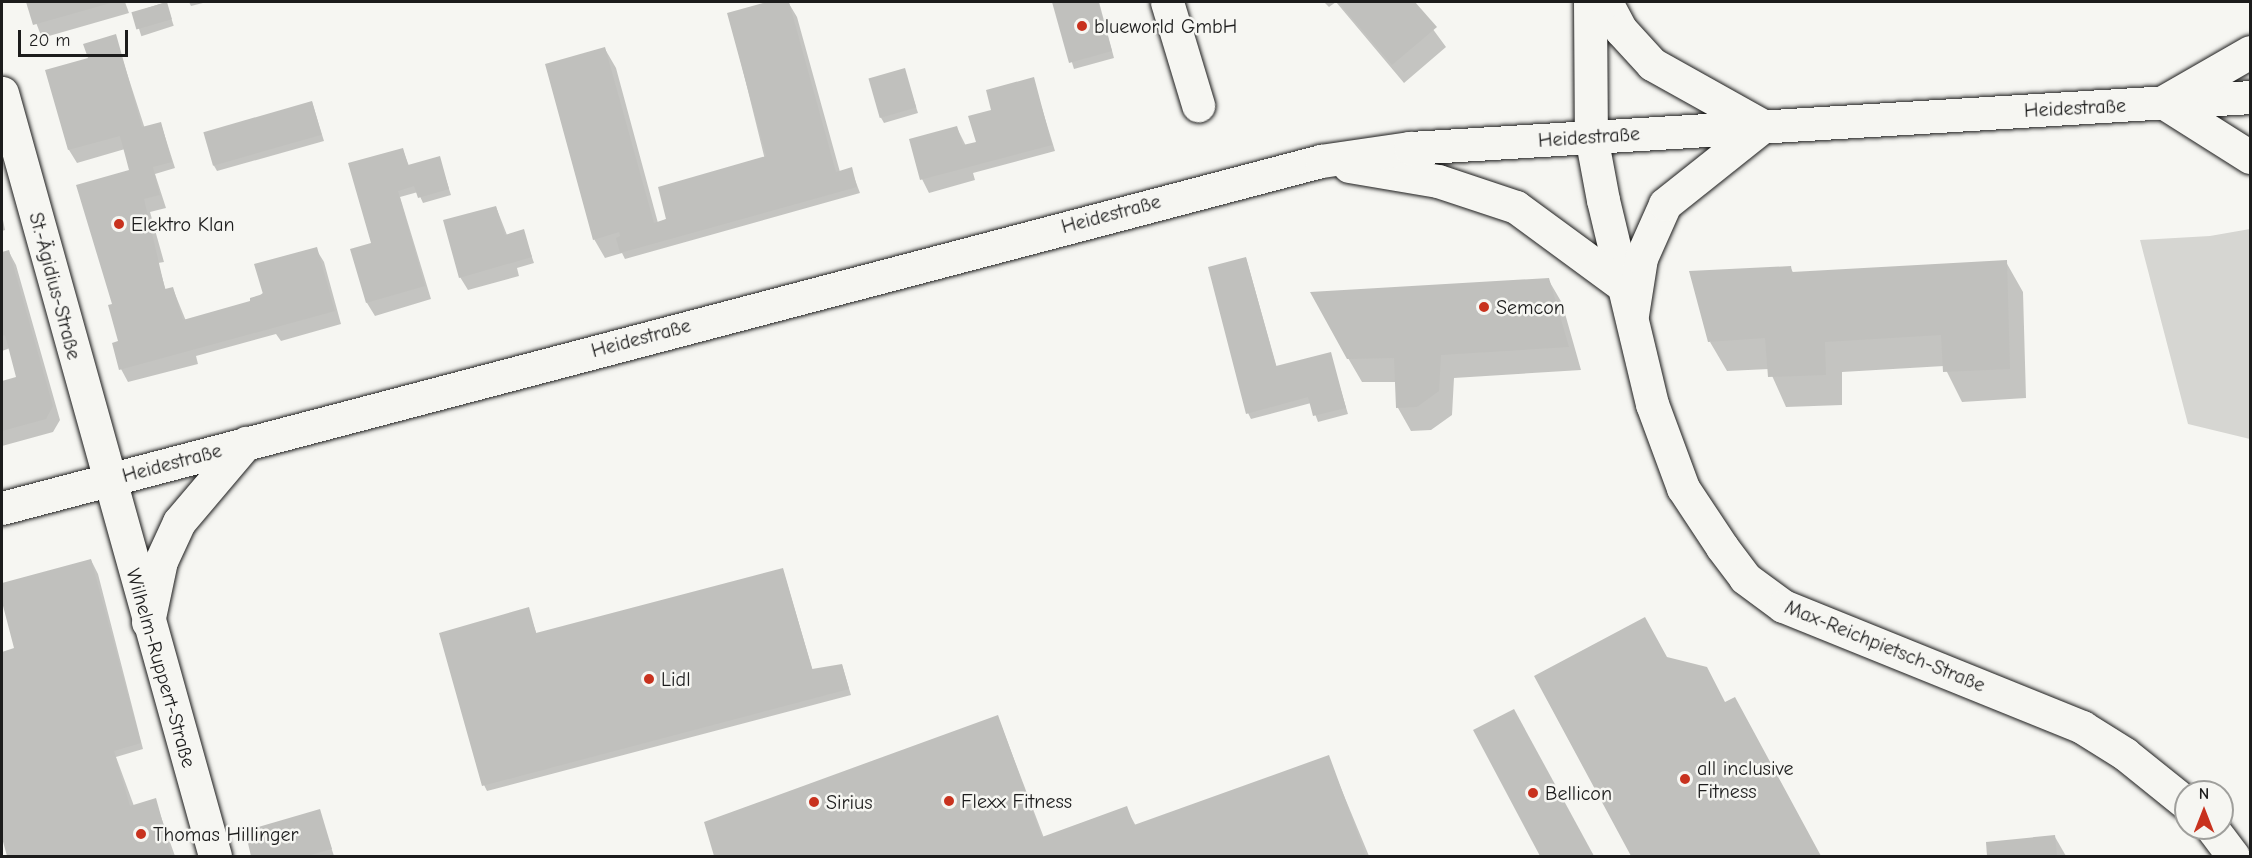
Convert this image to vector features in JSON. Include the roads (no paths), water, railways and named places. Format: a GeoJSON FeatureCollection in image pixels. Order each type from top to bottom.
{"type":"FeatureCollection","features":[{"type":"Feature","properties":{"kind":"main road"},"geometry":{"type":"LineString","coordinates":[[1167,2],[1198,105]]}},
{"type":"Feature","properties":{"kind":"main road","name":"Max-Reichpietsch-Straße"},"geometry":{"type":"LineString","coordinates":[[1590,2],[1591,136],[1653,404],[1683,488],[1745,578],[1783,606],[2082,727],[2125,754],[2174,793]]}},
{"type":"Feature","properties":{"kind":"main road"},"geometry":{"type":"LineString","coordinates":[[1321,161],[1438,181],[1516,207],[1628,301],[1641,258],[1665,204],[1763,126],[1652,64],[1621,30],[1606,2]]}},
{"type":"Feature","properties":{"kind":"main road"},"geometry":{"type":"LineString","coordinates":[[2250,51],[2163,102],[2250,157]]}},
{"type":"Feature","properties":{"kind":"main road","name":"St.-Ägidius-Straße"},"geometry":{"type":"LineString","coordinates":[[2,93],[110,479]]}},
{"type":"Feature","properties":{"kind":"main road","name":"Heidestraße"},"geometry":{"type":"LineString","coordinates":[[2,508],[1321,161],[1410,148],[2250,97]]}},
{"type":"Feature","properties":{"kind":"main road"},"geometry":{"type":"LineString","coordinates":[[148,622],[161,561],[179,522],[246,443]]}},
{"type":"Feature","properties":{"kind":"main road","name":"Wilhelm-Ruppert-Straße"},"geometry":{"type":"LineString","coordinates":[[110,479],[215,856]]}},
{"type":"Feature","properties":{"kind":"main road"},"geometry":{"type":"LineString","coordinates":[[2221,840],[2233,856]]}},
{"type":"Feature","properties":{"kind":"place","name":"blueworld GmbH"},"geometry":{"type":"Point","coordinates":[1082,26]}},
{"type":"Feature","properties":{"kind":"place","name":"Elektro Klan"},"geometry":{"type":"Point","coordinates":[119,224]}},
{"type":"Feature","properties":{"kind":"place","name":"Semcon"},"geometry":{"type":"Point","coordinates":[1484,307]}},
{"type":"Feature","properties":{"kind":"place","name":"Lidl"},"geometry":{"type":"Point","coordinates":[649,679]}},
{"type":"Feature","properties":{"kind":"place","name":"all inclusive Fitness"},"geometry":{"type":"Point","coordinates":[1685,779]}},
{"type":"Feature","properties":{"kind":"place","name":"Bellicon"},"geometry":{"type":"Point","coordinates":[1533,793]}},
{"type":"Feature","properties":{"kind":"place","name":"Flexx Fitness"},"geometry":{"type":"Point","coordinates":[949,801]}},
{"type":"Feature","properties":{"kind":"place","name":"Sirius"},"geometry":{"type":"Point","coordinates":[814,802]}},
{"type":"Feature","properties":{"kind":"place","name":"Thomas Hillinger"},"geometry":{"type":"Point","coordinates":[141,834]}}]}
